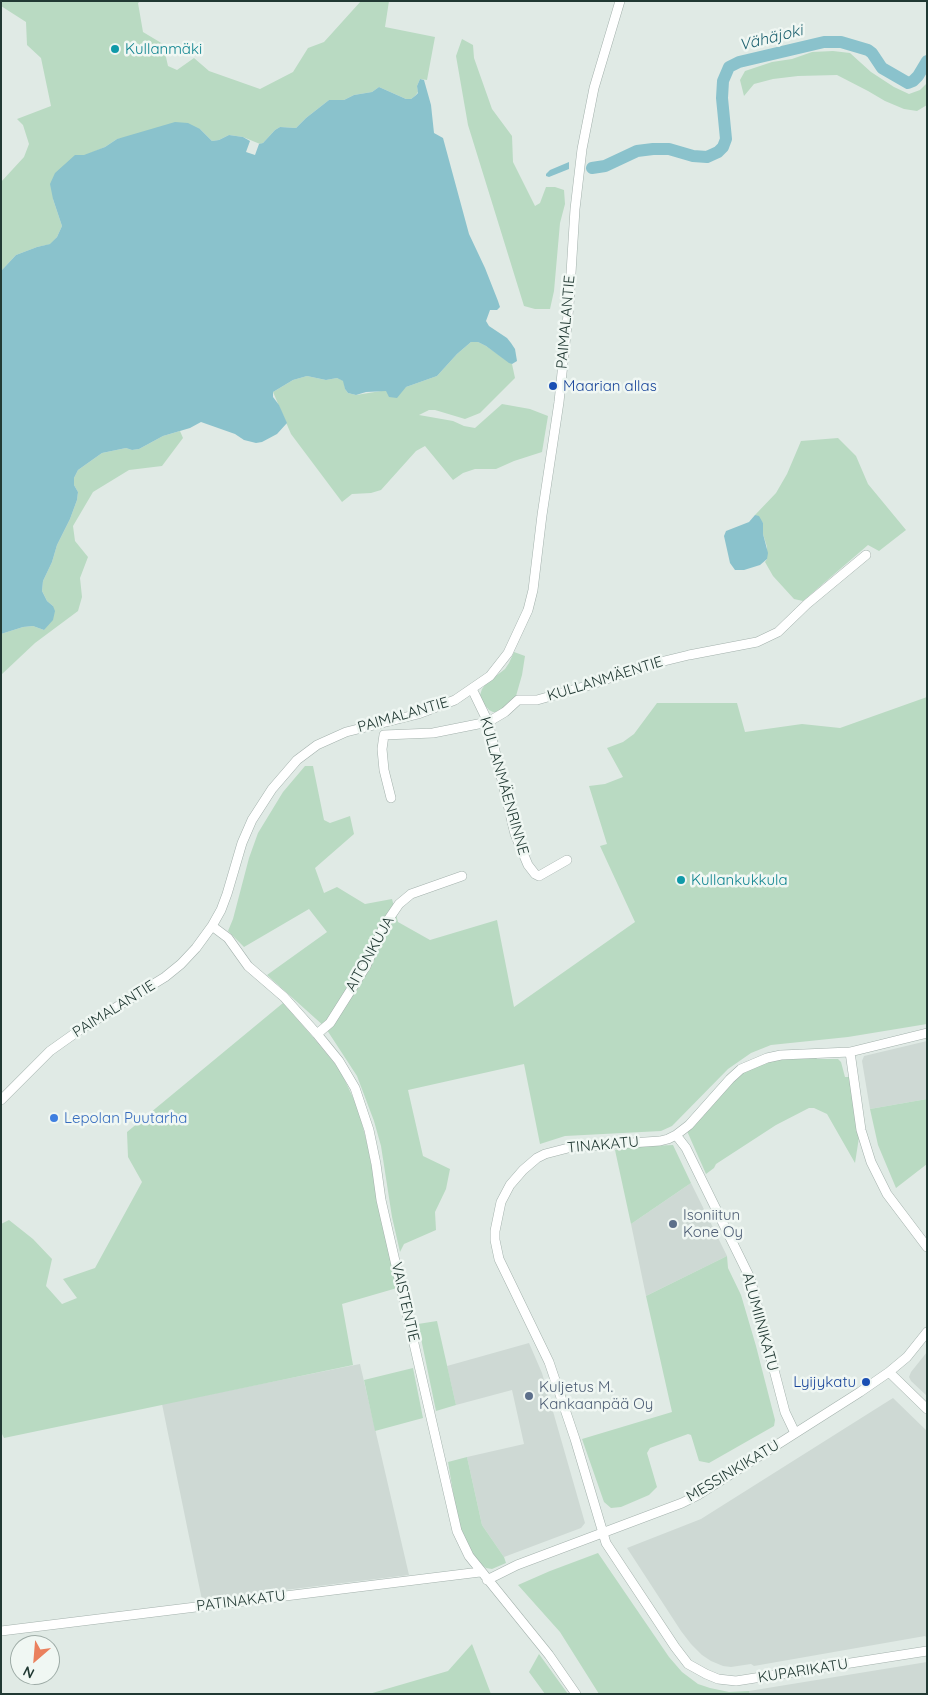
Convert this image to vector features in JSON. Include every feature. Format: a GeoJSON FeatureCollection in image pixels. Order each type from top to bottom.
{"type":"FeatureCollection","features":[{"type":"Feature","properties":{"kind":"street","name":"PAIMALANTIE"},"geometry":{"type":"LineString","coordinates":[[1,1100],[37,1063],[62,1042],[153,986],[182,964],[196,948],[212,926],[227,894],[242,843],[252,820],[272,789],[297,760],[317,745],[337,735],[440,707],[455,700],[490,676],[508,653],[528,610],[532,590],[559,402],[582,149],[594,88],[620,1]]}},
{"type":"Feature","properties":{"kind":"street","name":"KULLANMÄENTIE"},"geometry":{"type":"LineString","coordinates":[[391,798],[385,775],[382,749],[384,735],[433,733],[488,722],[505,712],[518,700],[537,700],[656,663],[757,642],[778,632],[807,604],[866,555]]}},
{"type":"Feature","properties":{"kind":"street","name":"KULLANMÄENRINNE"},"geometry":{"type":"LineString","coordinates":[[472,689],[488,722],[515,834],[528,865],[539,876],[567,860]]}},
{"type":"Feature","properties":{"kind":"street","name":"AITONKUJA"},"geometry":{"type":"LineString","coordinates":[[316,1034],[330,1023],[366,966],[384,926],[403,899],[411,894],[462,876]]}},
{"type":"Feature","properties":{"kind":"street","name":"VAISTENTIE"},"geometry":{"type":"LineString","coordinates":[[212,926],[228,938],[248,966],[284,997],[339,1060],[354,1088],[363,1110],[376,1164],[381,1200],[457,1531],[464,1549],[480,1572],[549,1655],[576,1694]]}},
{"type":"Feature","properties":{"kind":"street","name":"TINAKATU"},"geometry":{"type":"LineString","coordinates":[[603,1533],[576,1439],[549,1362],[500,1259],[496,1240],[498,1212],[505,1193],[516,1177],[545,1154],[572,1147],[660,1141],[676,1135],[689,1124],[730,1079],[741,1069],[753,1063],[781,1055],[850,1052],[927,1033]]}},
{"type":"Feature","properties":{"kind":"street"},"geometry":{"type":"LineString","coordinates":[[850,1052],[861,1130],[871,1162],[887,1194],[927,1247]]}},
{"type":"Feature","properties":{"kind":"street","name":"ALUMIINIKATU"},"geometry":{"type":"LineString","coordinates":[[676,1135],[686,1148],[750,1278],[785,1412],[795,1434]]}},
{"type":"Feature","properties":{"kind":"street","name":"MESSINKIKATU"},"geometry":{"type":"LineString","coordinates":[[487,1580],[517,1565],[682,1503],[698,1495],[889,1372],[907,1356],[927,1332]]}},
{"type":"Feature","properties":{"kind":"street"},"geometry":{"type":"LineString","coordinates":[[889,1372],[927,1409]]}},
{"type":"Feature","properties":{"kind":"street","name":"KUPARIKATU"},"geometry":{"type":"LineString","coordinates":[[603,1533],[606,1543],[688,1664],[718,1679],[736,1681],[927,1651]]}},
{"type":"Feature","properties":{"kind":"street","name":"PATINAKATU"},"geometry":{"type":"LineString","coordinates":[[1,1631],[480,1572]]}},
{"type":"Feature","properties":{"kind":"shaded area"},"geometry":{"type":"Polygon","coordinates":[[[927,1041],[927,1099],[870,1109],[862,1061],[864,1056],[927,1041]]]}},
{"type":"Feature","properties":{"kind":"shaded area"},"geometry":{"type":"Polygon","coordinates":[[[691,1183],[727,1256],[646,1296],[631,1224],[691,1183]]]}},
{"type":"Feature","properties":{"kind":"shaded area"},"geometry":{"type":"Polygon","coordinates":[[[529,1343],[542,1373],[585,1523],[581,1528],[504,1557],[482,1525],[467,1457],[524,1444],[512,1390],[456,1405],[447,1366],[529,1343]]]}},
{"type":"Feature","properties":{"kind":"shaded area"},"geometry":{"type":"Polygon","coordinates":[[[927,1352],[927,1396],[909,1377],[927,1352]]]}},
{"type":"Feature","properties":{"kind":"shaded area"},"geometry":{"type":"Polygon","coordinates":[[[360,1364],[409,1575],[202,1600],[162,1404],[360,1364]]]}},
{"type":"Feature","properties":{"kind":"shaded area"},"geometry":{"type":"Polygon","coordinates":[[[893,1398],[927,1431],[927,1638],[925,1636],[754,1666],[751,1664],[731,1667],[723,1666],[702,1655],[681,1631],[627,1548],[701,1519],[893,1398]]]}},
{"type":"Feature","properties":{"kind":"shaded area"},"geometry":{"type":"Polygon","coordinates":[[[927,1662],[927,1694],[750,1694],[749,1691],[927,1662]]]}},
{"type":"Feature","properties":{"kind":"green space"},"geometry":{"type":"Polygon","coordinates":[[[1,1],[141,1],[138,3],[143,32],[163,44],[168,66],[177,70],[194,58],[209,71],[260,89],[293,72],[308,48],[324,42],[361,1],[389,1],[385,27],[435,37],[427,80],[420,79],[417,86],[418,92],[411,99],[406,99],[379,87],[372,92],[354,95],[344,100],[329,100],[296,128],[280,127],[260,144],[243,137],[229,135],[212,141],[200,129],[117,139],[105,147],[84,156],[53,199],[62,226],[57,237],[51,244],[16,255],[1,271],[1,182],[24,157],[29,144],[23,125],[17,119],[51,106],[41,58],[27,45],[26,22],[1,6],[1,1]]]}},
{"type":"Feature","properties":{"kind":"green space"},"geometry":{"type":"Polygon","coordinates":[[[462,39],[473,45],[474,58],[492,109],[512,136],[513,162],[535,206],[540,203],[546,187],[564,190],[565,204],[560,223],[554,291],[550,309],[535,309],[524,306],[468,125],[456,56],[462,39]]]}},
{"type":"Feature","properties":{"kind":"green space"},"geometry":{"type":"Polygon","coordinates":[[[833,51],[850,53],[871,72],[909,94],[920,90],[927,83],[927,105],[917,111],[904,109],[837,75],[773,79],[754,84],[744,96],[740,80],[745,71],[812,52],[833,51]]]}},
{"type":"Feature","properties":{"kind":"green space"},"geometry":{"type":"Polygon","coordinates":[[[471,342],[478,342],[486,346],[512,364],[515,378],[480,413],[465,419],[435,410],[429,410],[419,415],[453,421],[475,428],[502,404],[530,409],[548,416],[542,452],[496,469],[475,469],[463,473],[453,480],[425,446],[416,451],[381,490],[371,493],[352,494],[342,502],[291,434],[273,392],[293,380],[307,376],[326,380],[337,378],[344,381],[345,389],[348,393],[356,395],[406,387],[437,376],[471,342]]]}},
{"type":"Feature","properties":{"kind":"green space"},"geometry":{"type":"Polygon","coordinates":[[[180,431],[183,438],[162,466],[129,470],[93,492],[73,526],[75,541],[88,557],[80,578],[82,597],[78,611],[35,643],[1,675],[1,634],[33,626],[44,630],[53,606],[47,601],[42,591],[43,581],[77,500],[78,492],[74,485],[74,478],[78,470],[102,453],[126,448],[132,450],[139,449],[163,436],[180,431]]]}},
{"type":"Feature","properties":{"kind":"green space"},"geometry":{"type":"Polygon","coordinates":[[[838,438],[856,456],[868,484],[906,530],[879,551],[868,545],[803,601],[794,599],[773,576],[765,562],[767,559],[767,547],[763,534],[763,523],[755,515],[776,493],[787,474],[801,441],[838,438]]]}},
{"type":"Feature","properties":{"kind":"green space"},"geometry":{"type":"Polygon","coordinates":[[[514,652],[525,656],[516,696],[511,703],[497,712],[493,712],[483,703],[480,695],[482,689],[488,681],[505,669],[514,652]]]}},
{"type":"Feature","properties":{"kind":"green space"},"geometry":{"type":"Polygon","coordinates":[[[927,697],[927,1024],[848,1037],[771,1045],[751,1053],[728,1069],[672,1126],[661,1131],[565,1136],[540,1144],[524,1064],[408,1090],[423,1156],[450,1169],[446,1189],[435,1212],[436,1230],[404,1244],[400,1252],[392,1217],[381,1146],[357,1076],[325,1027],[267,975],[327,932],[309,909],[244,947],[228,931],[258,833],[283,792],[305,766],[313,766],[324,820],[330,823],[350,816],[354,834],[315,868],[324,893],[337,887],[365,904],[392,899],[398,922],[430,940],[497,920],[514,1007],[635,922],[600,846],[607,844],[589,786],[605,784],[623,777],[607,748],[623,742],[634,734],[657,703],[737,703],[745,732],[802,724],[840,728],[927,697]]]}},
{"type":"Feature","properties":{"kind":"green space"},"geometry":{"type":"Polygon","coordinates":[[[283,1003],[340,1070],[358,1108],[368,1147],[397,1288],[342,1304],[353,1365],[4,1438],[1,1432],[1,1224],[9,1220],[33,1239],[52,1259],[46,1286],[62,1304],[77,1298],[63,1279],[95,1268],[142,1182],[128,1157],[127,1132],[283,1003]]]}},
{"type":"Feature","properties":{"kind":"green space"},"geometry":{"type":"Polygon","coordinates":[[[816,1057],[817,1059],[838,1059],[841,1062],[845,1077],[850,1077],[860,1131],[855,1163],[827,1114],[814,1108],[809,1108],[776,1125],[716,1164],[706,1174],[687,1131],[734,1080],[742,1073],[775,1059],[816,1057]]]}},
{"type":"Feature","properties":{"kind":"green space"},"geometry":{"type":"Polygon","coordinates":[[[927,1099],[927,1164],[896,1188],[878,1145],[870,1109],[927,1099]]]}},
{"type":"Feature","properties":{"kind":"green space"},"geometry":{"type":"Polygon","coordinates":[[[673,1145],[691,1183],[631,1224],[615,1150],[625,1147],[673,1145]]]}},
{"type":"Feature","properties":{"kind":"green space"},"geometry":{"type":"Polygon","coordinates":[[[727,1256],[728,1268],[741,1295],[756,1346],[775,1420],[774,1426],[709,1463],[699,1461],[691,1435],[688,1434],[650,1448],[647,1453],[657,1487],[649,1495],[621,1507],[611,1508],[604,1502],[582,1439],[672,1412],[646,1296],[727,1256]]]}},
{"type":"Feature","properties":{"kind":"green space"},"geometry":{"type":"Polygon","coordinates":[[[437,1321],[456,1405],[436,1411],[418,1324],[437,1321]]]}},
{"type":"Feature","properties":{"kind":"green space"},"geometry":{"type":"Polygon","coordinates":[[[413,1368],[423,1418],[375,1431],[364,1380],[413,1368]]]}},
{"type":"Feature","properties":{"kind":"green space"},"geometry":{"type":"Polygon","coordinates":[[[467,1457],[482,1525],[504,1557],[506,1563],[492,1569],[486,1568],[475,1560],[462,1535],[457,1516],[448,1462],[467,1457]]]}},
{"type":"Feature","properties":{"kind":"green space"},"geometry":{"type":"Polygon","coordinates":[[[598,1553],[669,1657],[682,1672],[698,1684],[710,1688],[729,1692],[749,1691],[750,1694],[599,1694],[560,1632],[518,1585],[598,1553]]]}},
{"type":"Feature","properties":{"kind":"green space"},"geometry":{"type":"Polygon","coordinates":[[[472,1644],[491,1694],[369,1694],[448,1671],[472,1644]]]}},
{"type":"Feature","properties":{"kind":"green space"},"geometry":{"type":"Polygon","coordinates":[[[539,1654],[568,1694],[545,1694],[529,1672],[539,1654]]]}},
{"type":"Feature","properties":{"kind":"water"},"geometry":{"type":"Polygon","coordinates":[[[420,79],[424,80],[431,105],[434,133],[443,138],[469,234],[500,307],[497,310],[490,310],[486,321],[489,326],[507,338],[511,343],[515,349],[517,361],[512,364],[509,363],[486,346],[478,342],[471,342],[437,376],[406,387],[397,398],[389,397],[386,391],[366,392],[356,395],[348,393],[343,381],[337,378],[326,380],[307,376],[293,380],[273,392],[273,397],[287,423],[277,434],[262,442],[256,443],[244,440],[235,434],[201,422],[190,428],[163,436],[139,449],[132,450],[126,448],[102,453],[78,470],[74,478],[74,485],[78,492],[77,500],[43,581],[42,591],[55,611],[53,620],[44,630],[33,626],[1,634],[1,271],[16,255],[50,244],[57,237],[62,226],[50,184],[55,173],[75,155],[84,155],[105,147],[117,139],[175,122],[188,123],[200,129],[212,141],[229,135],[243,137],[250,141],[246,152],[255,155],[259,144],[263,143],[275,130],[280,127],[296,128],[329,100],[344,100],[354,95],[372,92],[379,87],[406,99],[411,99],[418,93],[417,86],[420,79]]]}},
{"type":"Feature","properties":{"kind":"water"},"geometry":{"type":"Polygon","coordinates":[[[569,162],[569,169],[549,177],[546,176],[550,170],[569,162]]]}},
{"type":"Feature","properties":{"kind":"water"},"geometry":{"type":"Polygon","coordinates":[[[755,515],[759,516],[763,523],[763,534],[768,553],[767,559],[760,565],[744,570],[735,570],[730,563],[724,536],[726,531],[749,522],[755,515]]]}},
{"type":"Feature","properties":{"kind":"waterway","name":"Vähäjoki"},"geometry":{"type":"LineString","coordinates":[[592,168],[605,166],[637,151],[669,149],[693,156],[707,157],[718,152],[723,147],[726,139],[722,98],[723,81],[729,67],[739,62],[824,42],[841,42],[868,50],[882,68],[908,83],[918,76],[927,61]]}},
{"type":"Feature","properties":{"kind":"place","name":"Kullanmäki"},"geometry":{"type":"Point","coordinates":[115,49]}},
{"type":"Feature","properties":{"kind":"place","name":"Maarian allas"},"geometry":{"type":"Point","coordinates":[553,386]}},
{"type":"Feature","properties":{"kind":"place","name":"Kullankukkula"},"geometry":{"type":"Point","coordinates":[681,880]}},
{"type":"Feature","properties":{"kind":"place","name":"Lepolan Puutarha"},"geometry":{"type":"Point","coordinates":[54,1118]}},
{"type":"Feature","properties":{"kind":"place","name":"Isoniitun Kone Oy"},"geometry":{"type":"Point","coordinates":[673,1224]}},
{"type":"Feature","properties":{"kind":"place","name":"Lyijykatu"},"geometry":{"type":"Point","coordinates":[866,1382]}},
{"type":"Feature","properties":{"kind":"place","name":"Kuljetus M. Kankaanpää Oy"},"geometry":{"type":"Point","coordinates":[529,1396]}}]}
